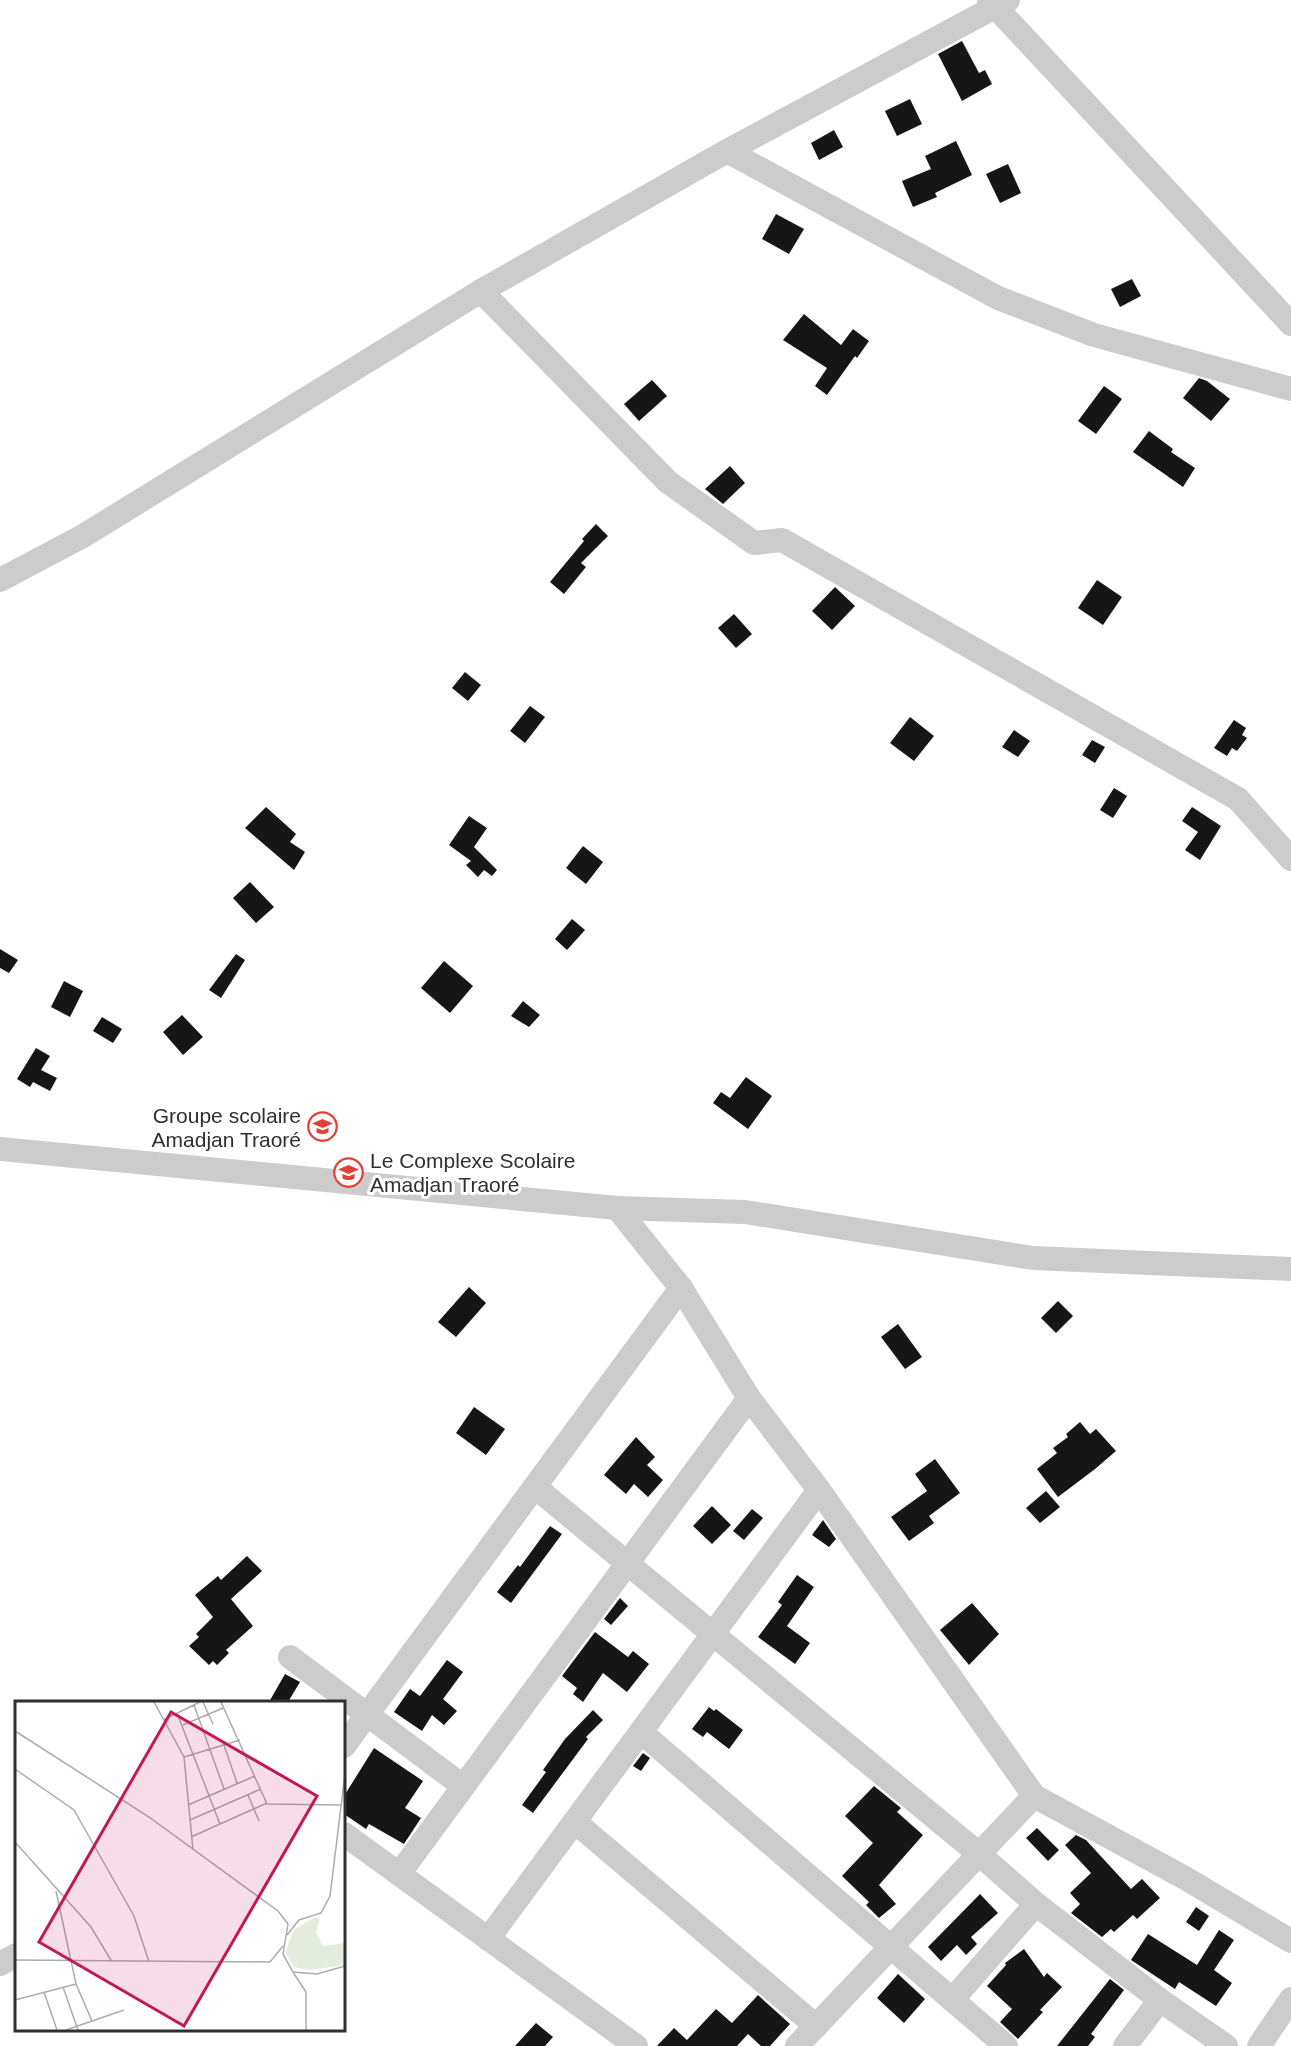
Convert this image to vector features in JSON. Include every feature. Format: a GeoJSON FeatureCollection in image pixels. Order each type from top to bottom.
{"type":"FeatureCollection","features":[{"type":"Feature","properties":{"kind":"street"},"geometry":{"type":"LineString","coordinates":[[0,580],[83,536],[481,291],[726,151],[997,2],[1291,324]]}},
{"type":"Feature","properties":{"kind":"street"},"geometry":{"type":"LineString","coordinates":[[726,151],[998,298],[1094,334],[1291,389]]}},
{"type":"Feature","properties":{"kind":"street"},"geometry":{"type":"LineString","coordinates":[[481,291],[668,482],[754,543],[782,540],[1238,799],[1291,859]]}},
{"type":"Feature","properties":{"kind":"street"},"geometry":{"type":"LineString","coordinates":[[0,1149],[617,1208],[745,1212],[1033,1258],[1291,1269]]}},
{"type":"Feature","properties":{"kind":"street"},"geometry":{"type":"LineString","coordinates":[[617,1208],[681,1288],[749,1398],[819,1490],[1034,1796],[1185,1878],[1291,1941]]}},
{"type":"Feature","properties":{"kind":"street"},"geometry":{"type":"LineString","coordinates":[[345,1745],[681,1288]]}},
{"type":"Feature","properties":{"kind":"street"},"geometry":{"type":"LineString","coordinates":[[399,1874],[749,1398]]}},
{"type":"Feature","properties":{"kind":"street"},"geometry":{"type":"LineString","coordinates":[[535,1487],[979,1854],[1036,1904],[1160,2000],[1226,2046]]}},
{"type":"Feature","properties":{"kind":"street"},"geometry":{"type":"LineString","coordinates":[[489,1939],[819,1490]]}},
{"type":"Feature","properties":{"kind":"street"},"geometry":{"type":"LineString","coordinates":[[290,1657],[463,1786]]}},
{"type":"Feature","properties":{"kind":"street"},"geometry":{"type":"LineString","coordinates":[[641,1732],[1006,2046]]}},
{"type":"Feature","properties":{"kind":"street"},"geometry":{"type":"LineString","coordinates":[[797,2046],[1034,1796]]}},
{"type":"Feature","properties":{"kind":"street"},"geometry":{"type":"LineString","coordinates":[[574,1822],[816,2026]]}},
{"type":"Feature","properties":{"kind":"street"},"geometry":{"type":"LineString","coordinates":[[345,1835],[636,2046]]}},
{"type":"Feature","properties":{"kind":"street"},"geometry":{"type":"LineString","coordinates":[[952,2000],[1036,1904]]}},
{"type":"Feature","properties":{"kind":"street"},"geometry":{"type":"LineString","coordinates":[[0,1964],[15,1956]]}},
{"type":"Feature","properties":{"kind":"street"},"geometry":{"type":"LineString","coordinates":[[1259,2046],[1291,1999]]}},
{"type":"Feature","properties":{"kind":"street"},"geometry":{"type":"LineString","coordinates":[[1125,2046],[1160,2000]]}},
{"type":"Feature","properties":{"kind":"building"},"geometry":{"type":"Polygon","coordinates":[[[962,41],[979,73],[985,70],[992,84],[962,101],[938,54],[962,41]]]}},
{"type":"Feature","properties":{"kind":"building"},"geometry":{"type":"Polygon","coordinates":[[[910,99],[922,124],[897,136],[885,111],[910,99]]]}},
{"type":"Feature","properties":{"kind":"building"},"geometry":{"type":"Polygon","coordinates":[[[834,130],[843,147],[819,160],[811,143],[834,130]]]}},
{"type":"Feature","properties":{"kind":"building"},"geometry":{"type":"Polygon","coordinates":[[[956,141],[972,175],[935,193],[937,197],[913,207],[902,181],[931,169],[925,156],[956,141]]]}},
{"type":"Feature","properties":{"kind":"building"},"geometry":{"type":"Polygon","coordinates":[[[1008,164],[1021,193],[1000,203],[986,174],[1008,164]]]}},
{"type":"Feature","properties":{"kind":"building"},"geometry":{"type":"Polygon","coordinates":[[[776,214],[804,229],[789,254],[762,239],[776,214]]]}},
{"type":"Feature","properties":{"kind":"building"},"geometry":{"type":"Polygon","coordinates":[[[1132,279],[1141,296],[1120,307],[1111,289],[1132,279]]]}},
{"type":"Feature","properties":{"kind":"building"},"geometry":{"type":"Polygon","coordinates":[[[804,314],[841,345],[853,329],[869,341],[857,358],[855,356],[827,395],[815,386],[827,368],[783,340],[804,314]]]}},
{"type":"Feature","properties":{"kind":"building"},"geometry":{"type":"Polygon","coordinates":[[[1199,378],[1207,381],[1230,399],[1211,421],[1183,398],[1199,378]]]}},
{"type":"Feature","properties":{"kind":"building"},"geometry":{"type":"Polygon","coordinates":[[[652,380],[667,396],[639,421],[624,404],[652,380]]]}},
{"type":"Feature","properties":{"kind":"building"},"geometry":{"type":"Polygon","coordinates":[[[1104,386],[1122,399],[1096,434],[1078,421],[1104,386]]]}},
{"type":"Feature","properties":{"kind":"building"},"geometry":{"type":"Polygon","coordinates":[[[1149,431],[1173,449],[1171,452],[1195,468],[1183,487],[1133,452],[1149,431]]]}},
{"type":"Feature","properties":{"kind":"building"},"geometry":{"type":"Polygon","coordinates":[[[730,466],[745,483],[723,504],[705,489],[730,466]]]}},
{"type":"Feature","properties":{"kind":"building"},"geometry":{"type":"Polygon","coordinates":[[[596,524],[608,536],[581,563],[586,567],[564,594],[550,582],[596,524]]]}},
{"type":"Feature","properties":{"kind":"building"},"geometry":{"type":"Polygon","coordinates":[[[1097,580],[1122,597],[1103,625],[1078,608],[1097,580]]]}},
{"type":"Feature","properties":{"kind":"building"},"geometry":{"type":"Polygon","coordinates":[[[835,587],[855,606],[832,630],[812,611],[835,587]]]}},
{"type":"Feature","properties":{"kind":"building"},"geometry":{"type":"Polygon","coordinates":[[[734,614],[752,634],[736,648],[718,628],[734,614]]]}},
{"type":"Feature","properties":{"kind":"building"},"geometry":{"type":"Polygon","coordinates":[[[465,672],[481,685],[468,701],[452,688],[465,672]]]}},
{"type":"Feature","properties":{"kind":"building"},"geometry":{"type":"Polygon","coordinates":[[[530,706],[545,717],[525,743],[510,731],[530,706]]]}},
{"type":"Feature","properties":{"kind":"building"},"geometry":{"type":"Polygon","coordinates":[[[910,717],[934,736],[914,761],[890,743],[910,717]]]}},
{"type":"Feature","properties":{"kind":"building"},"geometry":{"type":"Polygon","coordinates":[[[1234,720],[1246,728],[1242,735],[1247,738],[1237,751],[1232,748],[1227,756],[1214,748],[1234,720]]]}},
{"type":"Feature","properties":{"kind":"building"},"geometry":{"type":"Polygon","coordinates":[[[1014,730],[1030,741],[1018,757],[1002,747],[1014,730]]]}},
{"type":"Feature","properties":{"kind":"building"},"geometry":{"type":"Polygon","coordinates":[[[1092,740],[1105,747],[1095,763],[1082,755],[1092,740]]]}},
{"type":"Feature","properties":{"kind":"building"},"geometry":{"type":"Polygon","coordinates":[[[1114,788],[1127,796],[1113,818],[1100,810],[1114,788]]]}},
{"type":"Feature","properties":{"kind":"building"},"geometry":{"type":"Polygon","coordinates":[[[266,807],[296,834],[290,842],[305,852],[294,870],[245,828],[266,807]]]}},
{"type":"Feature","properties":{"kind":"building"},"geometry":{"type":"Polygon","coordinates":[[[1192,807],[1221,826],[1200,860],[1185,850],[1198,832],[1182,821],[1192,807]]]}},
{"type":"Feature","properties":{"kind":"building"},"geometry":{"type":"Polygon","coordinates":[[[469,816],[487,828],[474,847],[497,870],[492,876],[484,870],[478,877],[466,865],[471,861],[449,845],[469,816]]]}},
{"type":"Feature","properties":{"kind":"building"},"geometry":{"type":"Polygon","coordinates":[[[583,846],[603,862],[586,884],[566,868],[583,846]]]}},
{"type":"Feature","properties":{"kind":"building"},"geometry":{"type":"Polygon","coordinates":[[[250,882],[274,907],[256,923],[233,898],[250,882]]]}},
{"type":"Feature","properties":{"kind":"building"},"geometry":{"type":"Polygon","coordinates":[[[572,919],[585,930],[567,950],[555,939],[572,919]]]}},
{"type":"Feature","properties":{"kind":"building"},"geometry":{"type":"Polygon","coordinates":[[[0,949],[18,960],[9,973],[0,968],[0,949]]]}},
{"type":"Feature","properties":{"kind":"building"},"geometry":{"type":"Polygon","coordinates":[[[236,954],[245,960],[221,998],[209,990],[236,954]]]}},
{"type":"Feature","properties":{"kind":"building"},"geometry":{"type":"Polygon","coordinates":[[[444,961],[473,986],[450,1013],[421,988],[444,961]]]}},
{"type":"Feature","properties":{"kind":"building"},"geometry":{"type":"Polygon","coordinates":[[[64,981],[83,991],[70,1017],[51,1007],[64,981]]]}},
{"type":"Feature","properties":{"kind":"building"},"geometry":{"type":"Polygon","coordinates":[[[523,1001],[540,1015],[529,1027],[511,1016],[523,1001]]]}},
{"type":"Feature","properties":{"kind":"building"},"geometry":{"type":"Polygon","coordinates":[[[182,1015],[203,1037],[183,1055],[163,1032],[182,1015]]]}},
{"type":"Feature","properties":{"kind":"building"},"geometry":{"type":"Polygon","coordinates":[[[102,1017],[122,1029],[113,1043],[93,1031],[102,1017]]]}},
{"type":"Feature","properties":{"kind":"building"},"geometry":{"type":"Polygon","coordinates":[[[36,1048],[50,1056],[41,1070],[57,1078],[50,1091],[33,1082],[30,1087],[17,1079],[36,1048]]]}},
{"type":"Feature","properties":{"kind":"building"},"geometry":{"type":"Polygon","coordinates":[[[746,1077],[772,1096],[748,1129],[713,1103],[721,1092],[730,1098],[746,1077]]]}},
{"type":"Feature","properties":{"kind":"building"},"geometry":{"type":"Polygon","coordinates":[[[469,1287],[486,1303],[456,1337],[438,1322],[469,1287]]]}},
{"type":"Feature","properties":{"kind":"building"},"geometry":{"type":"Polygon","coordinates":[[[1058,1301],[1073,1316],[1056,1333],[1041,1318],[1058,1301]]]}},
{"type":"Feature","properties":{"kind":"building"},"geometry":{"type":"Polygon","coordinates":[[[898,1324],[922,1357],[905,1369],[881,1337],[898,1324]]]}},
{"type":"Feature","properties":{"kind":"building"},"geometry":{"type":"Polygon","coordinates":[[[474,1407],[505,1429],[486,1455],[456,1433],[474,1407]]]}},
{"type":"Feature","properties":{"kind":"building"},"geometry":{"type":"Polygon","coordinates":[[[1080,1422],[1090,1434],[1096,1429],[1116,1451],[1058,1497],[1037,1469],[1057,1453],[1053,1448],[1068,1437],[1066,1434],[1080,1422]]]}},
{"type":"Feature","properties":{"kind":"building"},"geometry":{"type":"Polygon","coordinates":[[[636,1437],[655,1457],[647,1465],[663,1480],[648,1497],[634,1484],[626,1494],[604,1475],[636,1437]]]}},
{"type":"Feature","properties":{"kind":"building"},"geometry":{"type":"Polygon","coordinates":[[[935,1459],[960,1493],[929,1516],[934,1523],[909,1541],[891,1517],[927,1491],[915,1474],[935,1459]]]}},
{"type":"Feature","properties":{"kind":"building"},"geometry":{"type":"Polygon","coordinates":[[[1046,1491],[1060,1507],[1040,1523],[1026,1508],[1046,1491]]]}},
{"type":"Feature","properties":{"kind":"building"},"geometry":{"type":"Polygon","coordinates":[[[712,1506],[731,1525],[712,1544],[693,1526],[712,1506]]]}},
{"type":"Feature","properties":{"kind":"building"},"geometry":{"type":"Polygon","coordinates":[[[752,1509],[763,1518],[744,1540],[733,1531],[752,1509]]]}},
{"type":"Feature","properties":{"kind":"building"},"geometry":{"type":"Polygon","coordinates":[[[823,1520],[836,1539],[829,1547],[812,1535],[823,1520]]]}},
{"type":"Feature","properties":{"kind":"building"},"geometry":{"type":"Polygon","coordinates":[[[550,1526],[562,1534],[511,1603],[497,1592],[518,1565],[520,1567],[550,1526]]]}},
{"type":"Feature","properties":{"kind":"building"},"geometry":{"type":"Polygon","coordinates":[[[247,1556],[262,1571],[231,1599],[253,1626],[226,1650],[229,1653],[217,1665],[213,1661],[209,1665],[189,1646],[199,1637],[196,1634],[213,1617],[195,1595],[218,1576],[221,1580],[247,1556]]]}},
{"type":"Feature","properties":{"kind":"building"},"geometry":{"type":"Polygon","coordinates":[[[797,1575],[814,1587],[787,1626],[810,1643],[795,1664],[758,1637],[782,1605],[778,1602],[797,1575]]]}},
{"type":"Feature","properties":{"kind":"building"},"geometry":{"type":"Polygon","coordinates":[[[620,1598],[628,1606],[611,1625],[604,1619],[620,1598]]]}},
{"type":"Feature","properties":{"kind":"building"},"geometry":{"type":"Polygon","coordinates":[[[972,1603],[999,1634],[969,1665],[940,1630],[972,1603]]]}},
{"type":"Feature","properties":{"kind":"building"},"geometry":{"type":"Polygon","coordinates":[[[595,1632],[628,1657],[633,1651],[649,1664],[627,1692],[603,1673],[583,1702],[573,1694],[577,1688],[562,1676],[595,1632]]]}},
{"type":"Feature","properties":{"kind":"building"},"geometry":{"type":"Polygon","coordinates":[[[447,1660],[463,1672],[443,1699],[457,1711],[444,1725],[432,1715],[422,1731],[394,1712],[410,1689],[420,1696],[447,1660]]]}},
{"type":"Feature","properties":{"kind":"building"},"geometry":{"type":"Polygon","coordinates":[[[285,1674],[300,1682],[289,1701],[270,1701],[285,1674]]]}},
{"type":"Feature","properties":{"kind":"building"},"geometry":{"type":"Polygon","coordinates":[[[709,1707],[714,1711],[716,1709],[743,1730],[729,1749],[707,1732],[703,1737],[692,1729],[709,1707]]]}},
{"type":"Feature","properties":{"kind":"building"},"geometry":{"type":"Polygon","coordinates":[[[593,1710],[603,1720],[586,1737],[588,1739],[533,1813],[522,1805],[546,1772],[543,1770],[565,1739],[593,1710]]]}},
{"type":"Feature","properties":{"kind":"building"},"geometry":{"type":"Polygon","coordinates":[[[374,1748],[423,1781],[405,1808],[421,1818],[404,1844],[369,1824],[366,1829],[345,1815],[345,1794],[374,1748]]]}},
{"type":"Feature","properties":{"kind":"building"},"geometry":{"type":"Polygon","coordinates":[[[643,1753],[650,1758],[641,1771],[633,1766],[643,1753]]]}},
{"type":"Feature","properties":{"kind":"building"},"geometry":{"type":"Polygon","coordinates":[[[874,1786],[901,1808],[897,1812],[923,1835],[879,1885],[896,1904],[879,1918],[866,1905],[869,1902],[842,1876],[873,1843],[845,1816],[874,1786]]]}},
{"type":"Feature","properties":{"kind":"building"},"geometry":{"type":"Polygon","coordinates":[[[1037,1828],[1059,1850],[1048,1861],[1026,1838],[1037,1828]]]}},
{"type":"Feature","properties":{"kind":"building"},"geometry":{"type":"Polygon","coordinates":[[[1076,1835],[1086,1840],[1131,1889],[1142,1879],[1160,1898],[1137,1919],[1133,1915],[1114,1932],[1111,1929],[1102,1937],[1071,1913],[1080,1904],[1070,1893],[1091,1873],[1065,1845],[1076,1835]]]}},
{"type":"Feature","properties":{"kind":"building"},"geometry":{"type":"Polygon","coordinates":[[[980,1894],[998,1913],[971,1937],[977,1944],[966,1955],[957,1945],[941,1961],[928,1947],[980,1894]]]}},
{"type":"Feature","properties":{"kind":"building"},"geometry":{"type":"Polygon","coordinates":[[[1196,1907],[1209,1916],[1199,1931],[1186,1922],[1196,1907]]]}},
{"type":"Feature","properties":{"kind":"building"},"geometry":{"type":"Polygon","coordinates":[[[1219,1930],[1234,1940],[1214,1970],[1232,1983],[1216,2006],[1179,1982],[1175,1989],[1131,1960],[1148,1934],[1197,1965],[1219,1930]]]}},
{"type":"Feature","properties":{"kind":"building"},"geometry":{"type":"Polygon","coordinates":[[[1024,1949],[1044,1977],[1047,1973],[1062,1987],[1040,2010],[1043,2012],[1018,2039],[1000,2022],[1012,2009],[987,1986],[1006,1965],[1005,1963],[1024,1949]]]}},
{"type":"Feature","properties":{"kind":"building"},"geometry":{"type":"Polygon","coordinates":[[[898,1974],[925,1999],[904,2023],[877,1998],[898,1974]]]}},
{"type":"Feature","properties":{"kind":"building"},"geometry":{"type":"Polygon","coordinates":[[[1110,1979],[1124,1990],[1091,2034],[1095,2037],[1088,2046],[1057,2046],[1110,1979]]]}},
{"type":"Feature","properties":{"kind":"building"},"geometry":{"type":"Polygon","coordinates":[[[758,1995],[790,2024],[770,2046],[761,2046],[748,2034],[737,2046],[657,2046],[674,2028],[687,2040],[716,2009],[732,2023],[758,1995]]]}},
{"type":"Feature","properties":{"kind":"building"},"geometry":{"type":"Polygon","coordinates":[[[536,2023],[553,2037],[545,2046],[515,2046],[536,2023]]]}},
{"type":"Feature","properties":{"kind":"place","name":"Groupe scolaire Amadjan Traoré"},"geometry":{"type":"Point","coordinates":[322,1127]}},
{"type":"Feature","properties":{"kind":"place","name":"Le Complexe Scolaire Amadjan Traoré"},"geometry":{"type":"Point","coordinates":[349,1172]}}]}
